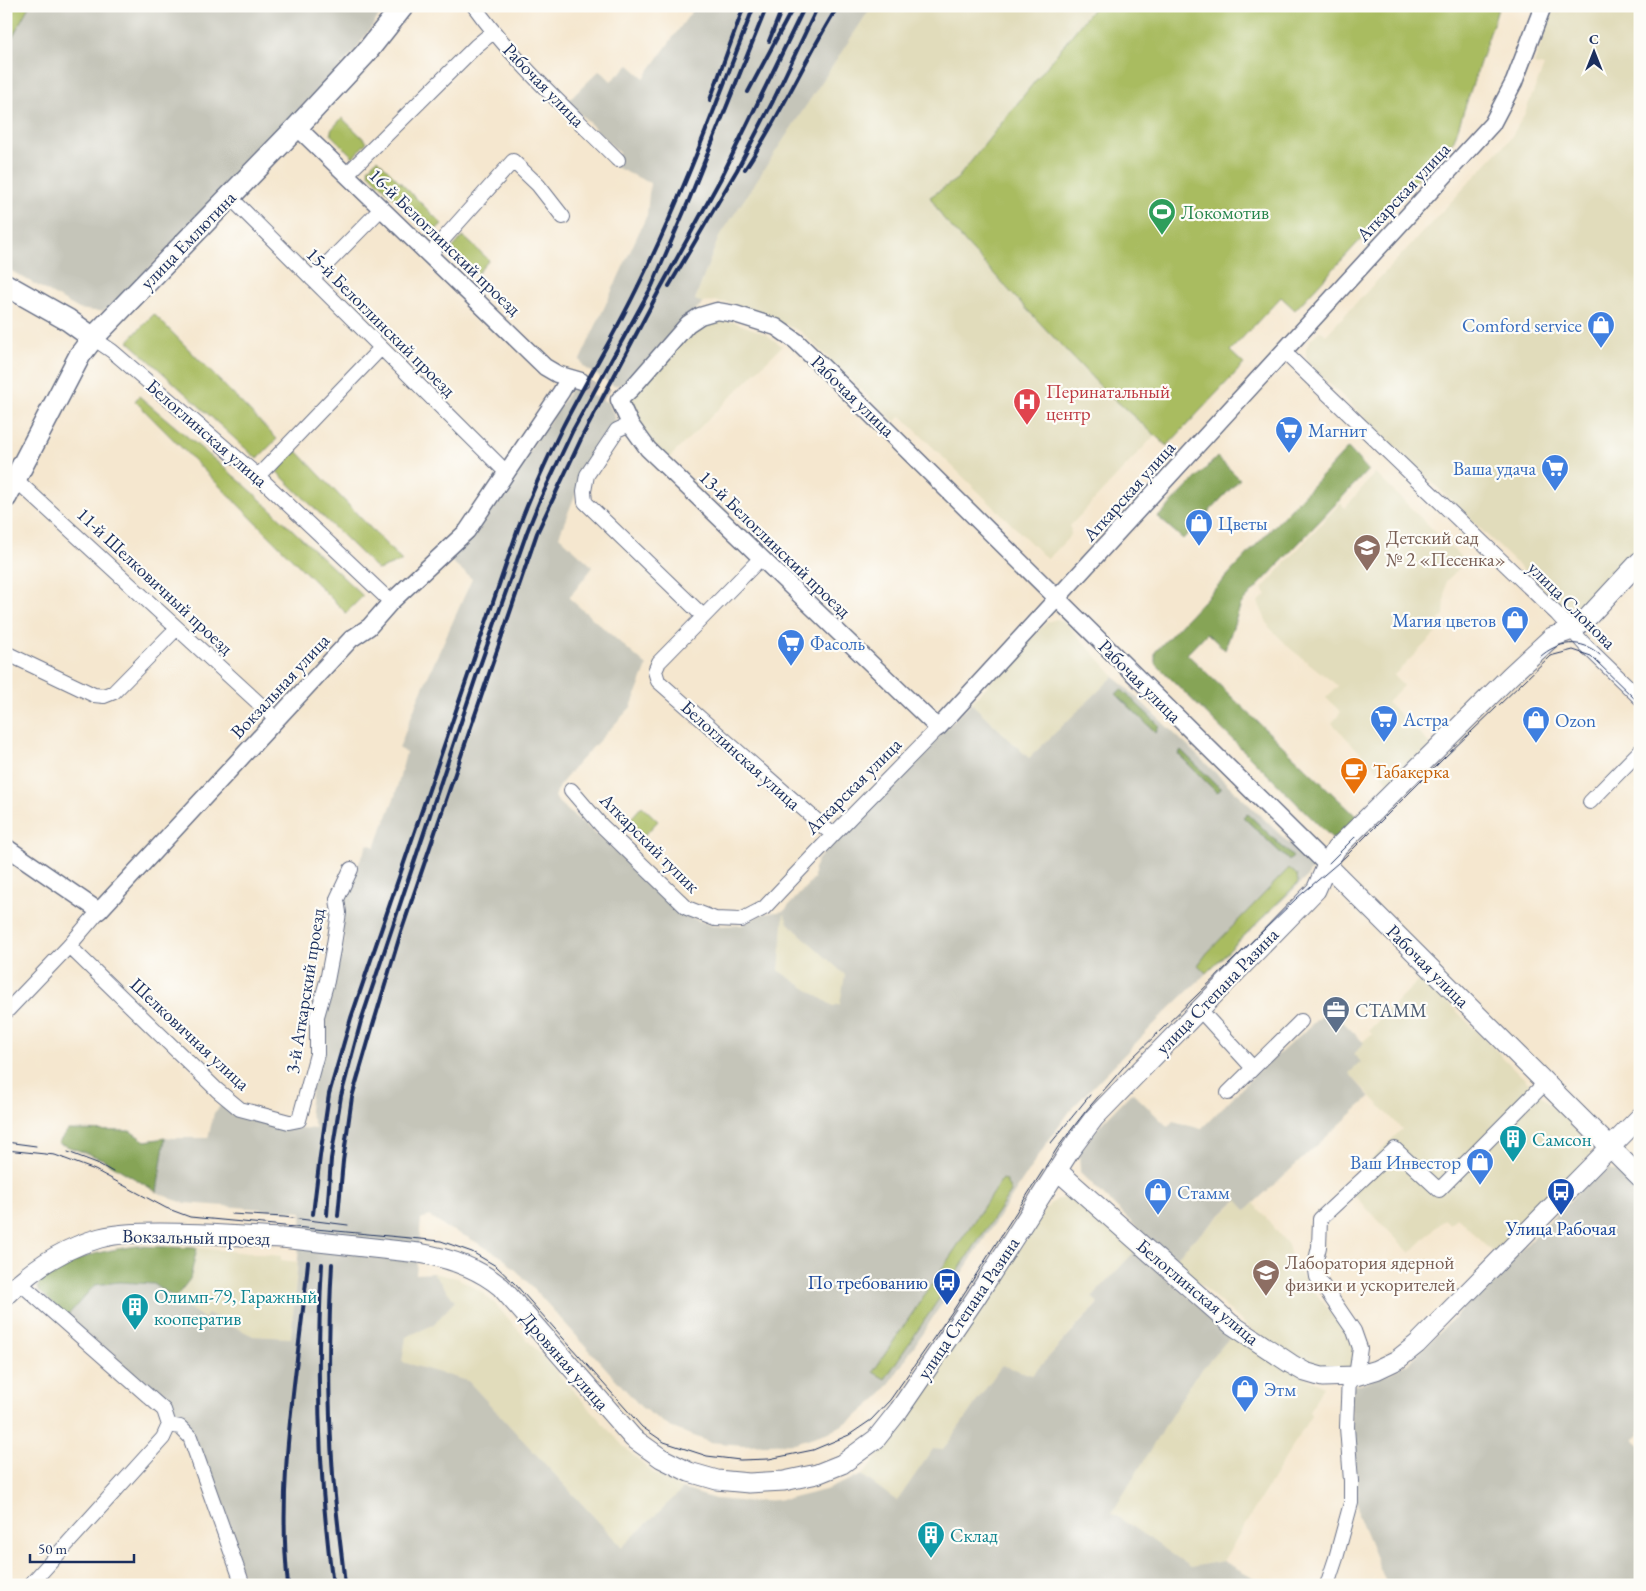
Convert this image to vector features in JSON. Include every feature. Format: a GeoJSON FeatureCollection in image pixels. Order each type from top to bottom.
{"type":"FeatureCollection","features":[{"type":"Feature","properties":{"kind":"main road","name":"улица Емлютина"},"geometry":{"type":"LineString","coordinates":[[9,483],[80,355],[93,338],[298,127],[365,54],[403,6]]}},
{"type":"Feature","properties":{"kind":"main road","name":"Белоглинская улица"},"geometry":{"type":"LineString","coordinates":[[6,285],[68,320],[93,338]]}},
{"type":"Feature","properties":{"kind":"main road","name":"улица Степана Разина"},"geometry":{"type":"LineString","coordinates":[[842,1464],[876,1439],[899,1410],[980,1291],[1071,1149],[1094,1118],[1316,890],[1326,865],[1336,849],[1510,676],[1552,637],[1572,630],[1589,616],[1640,561]]}},
{"type":"Feature","properties":{"kind":"main road","name":"Рабочая улица"},"geometry":{"type":"LineString","coordinates":[[1326,865],[1640,1177]]}},
{"type":"Feature","properties":{"kind":"main road","name":"Белоглинская улица"},"geometry":{"type":"LineString","coordinates":[[1058,1171],[1231,1324],[1249,1337],[1305,1372],[1322,1377],[1352,1376],[1376,1370],[1397,1360],[1417,1344],[1640,1117]]}},
{"type":"Feature","properties":{"kind":"main road","name":"Вокзальный проезд"},"geometry":{"type":"LineString","coordinates":[[12,1289],[49,1260],[75,1247],[101,1238],[134,1233],[185,1233],[282,1238]]}},
{"type":"Feature","properties":{"kind":"main road","name":"Дровяная улица"},"geometry":{"type":"LineString","coordinates":[[282,1238],[419,1253],[458,1262],[488,1276],[501,1287],[633,1438],[661,1458],[689,1472],[717,1480],[741,1482],[784,1481],[817,1474],[842,1464]]}},
{"type":"Feature","properties":{"kind":"street","name":"Рабочая улица"},"geometry":{"type":"LineString","coordinates":[[474,6],[493,32],[555,99],[618,160]]}},
{"type":"Feature","properties":{"kind":"street","name":"Аткарская улица"},"geometry":{"type":"LineString","coordinates":[[764,908],[832,835],[938,728],[1492,124],[1514,82],[1543,6]]}},
{"type":"Feature","properties":{"kind":"street"},"geometry":{"type":"LineString","coordinates":[[347,174],[476,46],[493,32]]}},
{"type":"Feature","properties":{"kind":"street","name":"16-й Белоглинский проезд"},"geometry":{"type":"LineString","coordinates":[[298,127],[545,366],[557,374],[575,380]]}},
{"type":"Feature","properties":{"kind":"street"},"geometry":{"type":"LineString","coordinates":[[430,254],[513,161],[538,185],[563,217]]}},
{"type":"Feature","properties":{"kind":"street","name":"15-й Белоглинский проезд"},"geometry":{"type":"LineString","coordinates":[[230,197],[507,473]]}},
{"type":"Feature","properties":{"kind":"street"},"geometry":{"type":"LineString","coordinates":[[312,279],[382,208]]}},
{"type":"Feature","properties":{"kind":"street","name":"Рабочая улица"},"geometry":{"type":"LineString","coordinates":[[614,398],[688,324],[700,316],[717,311],[735,314],[776,327],[809,353],[1326,865]]}},
{"type":"Feature","properties":{"kind":"street","name":"Белоглинская улица"},"geometry":{"type":"LineString","coordinates":[[93,338],[258,476],[391,602]]}},
{"type":"Feature","properties":{"kind":"street"},"geometry":{"type":"LineString","coordinates":[[258,476],[381,348]]}},
{"type":"Feature","properties":{"kind":"street","name":"улица Слонова"},"geometry":{"type":"LineString","coordinates":[[1283,351],[1557,614],[1640,698]]}},
{"type":"Feature","properties":{"kind":"street","name":"Вокзальная улица"},"geometry":{"type":"LineString","coordinates":[[6,1012],[69,946],[99,910],[350,639],[369,627],[391,602],[467,531],[562,392],[575,380]]}},
{"type":"Feature","properties":{"kind":"street","name":"13-й Белоглинский проезд"},"geometry":{"type":"LineString","coordinates":[[614,398],[648,449],[938,728]]}},
{"type":"Feature","properties":{"kind":"street"},"geometry":{"type":"LineString","coordinates":[[630,424],[616,430],[587,475],[584,491],[585,502],[703,616],[761,558]]}},
{"type":"Feature","properties":{"kind":"street","name":"11-й Шелковичный проезд"},"geometry":{"type":"LineString","coordinates":[[9,483],[177,628],[276,719]]}},
{"type":"Feature","properties":{"kind":"street","name":"Белоглинская улица"},"geometry":{"type":"LineString","coordinates":[[703,616],[659,662],[655,671],[658,681],[832,835]]}},
{"type":"Feature","properties":{"kind":"street"},"geometry":{"type":"LineString","coordinates":[[6,653],[94,695],[104,696],[114,692],[177,628]]}},
{"type":"Feature","properties":{"kind":"street"},"geometry":{"type":"LineString","coordinates":[[1590,802],[1640,751]]}},
{"type":"Feature","properties":{"kind":"street","name":"Аткарский тупик"},"geometry":{"type":"LineString","coordinates":[[571,790],[601,825],[687,908],[715,919],[741,920],[764,908]]}},
{"type":"Feature","properties":{"kind":"street"},"geometry":{"type":"LineString","coordinates":[[6,847],[99,910]]}},
{"type":"Feature","properties":{"kind":"street","name":"3-й Аткарский проезд"},"geometry":{"type":"LineString","coordinates":[[300,1120],[317,1054],[317,1016],[327,981],[334,944],[339,913],[337,899],[351,869]]}},
{"type":"Feature","properties":{"kind":"street","name":"Шелковичная улица"},"geometry":{"type":"LineString","coordinates":[[69,946],[217,1090],[240,1108],[289,1122],[300,1120]]}},
{"type":"Feature","properties":{"kind":"street"},"geometry":{"type":"LineString","coordinates":[[1200,1010],[1253,1068]]}},
{"type":"Feature","properties":{"kind":"street"},"geometry":{"type":"LineString","coordinates":[[1228,1093],[1301,1021]]}},
{"type":"Feature","properties":{"kind":"street"},"geometry":{"type":"LineString","coordinates":[[1327,1585],[1351,1503],[1347,1427],[1352,1376],[1360,1348],[1354,1331],[1317,1277],[1315,1264],[1319,1247],[1320,1219],[1394,1149],[1439,1190],[1545,1083]]}},
{"type":"Feature","properties":{"kind":"street"},"geometry":{"type":"LineString","coordinates":[[12,1289],[164,1410],[169,1425],[164,1438],[30,1585]]}},
{"type":"Feature","properties":{"kind":"street"},"geometry":{"type":"LineString","coordinates":[[169,1425],[180,1427],[190,1436],[243,1585]]}},
{"type":"Feature","properties":{"kind":"shaded area"},"geometry":{"type":"Polygon","coordinates":[[[6,6],[386,6],[354,52],[115,304],[102,311],[93,311],[79,309],[6,268],[6,6]]]}},
{"type":"Feature","properties":{"kind":"shaded area"},"geometry":{"type":"Polygon","coordinates":[[[700,6],[872,6],[718,239],[695,300],[703,303],[685,319],[628,383],[614,386],[584,367],[580,360],[647,215],[650,183],[611,165],[619,153],[568,101],[600,70],[611,81],[629,65],[644,78],[694,8],[699,9],[700,6]]]}},
{"type":"Feature","properties":{"kind":"shaded area"},"geometry":{"type":"Polygon","coordinates":[[[872,6],[1095,6],[957,179],[930,198],[943,218],[1016,298],[1104,390],[1155,435],[1070,526],[1071,535],[1048,558],[901,416],[895,422],[800,331],[729,303],[715,301],[703,303],[695,301],[718,239],[872,6]]]}},
{"type":"Feature","properties":{"kind":"shaded area"},"geometry":{"type":"Polygon","coordinates":[[[1555,6],[1640,6],[1640,547],[1580,609],[1573,611],[1564,609],[1310,365],[1306,356],[1306,348],[1310,340],[1320,330],[1326,335],[1510,139],[1524,115],[1544,66],[1534,64],[1555,6]]]}},
{"type":"Feature","properties":{"kind":"shaded area"},"geometry":{"type":"Polygon","coordinates":[[[708,321],[734,322],[766,334],[782,346],[668,459],[653,445],[630,409],[629,402],[635,392],[691,330],[708,321]]]}},
{"type":"Feature","properties":{"kind":"shaded area"},"geometry":{"type":"Polygon","coordinates":[[[576,389],[607,402],[615,416],[614,424],[584,472],[559,536],[593,567],[569,598],[647,666],[631,707],[577,764],[559,786],[555,797],[559,803],[618,853],[647,874],[687,916],[713,926],[742,925],[763,914],[784,911],[814,878],[814,869],[818,859],[971,703],[1029,758],[1114,676],[1308,861],[1311,870],[1307,877],[1166,1012],[1073,1107],[1049,1140],[890,1383],[879,1397],[856,1417],[832,1431],[795,1443],[742,1445],[710,1442],[670,1427],[641,1407],[522,1276],[502,1257],[445,1227],[429,1216],[421,1220],[416,1274],[433,1273],[455,1301],[433,1325],[406,1337],[402,1362],[468,1381],[622,1547],[683,1489],[715,1499],[750,1502],[789,1499],[825,1490],[862,1475],[897,1501],[933,1449],[943,1450],[1002,1365],[1032,1375],[1098,1303],[1092,1297],[1135,1251],[1232,1335],[1194,1378],[1112,1513],[1191,1567],[1223,1561],[1268,1585],[246,1585],[184,1420],[178,1420],[67,1316],[95,1285],[119,1282],[154,1284],[205,1319],[208,1313],[253,1336],[291,1338],[302,1212],[185,1203],[157,1192],[165,1138],[208,1138],[214,1113],[224,1102],[288,1127],[316,1129],[309,1109],[322,1018],[345,939],[341,929],[341,901],[368,844],[375,847],[395,796],[406,753],[399,748],[420,694],[472,579],[449,559],[470,537],[571,390],[576,389]],[[784,913],[779,971],[833,1006],[840,1004],[845,975],[788,923],[784,913]]]}},
{"type":"Feature","properties":{"kind":"shaded area","name":"Детский сад № 2 «Песенка»"},"geometry":{"type":"Polygon","coordinates":[[[1375,473],[1466,562],[1446,581],[1444,615],[1433,626],[1438,631],[1394,675],[1403,686],[1387,702],[1433,747],[1393,787],[1332,723],[1341,712],[1326,698],[1338,686],[1292,650],[1269,627],[1258,602],[1267,594],[1262,589],[1340,503],[1345,508],[1375,473]]]}},
{"type":"Feature","properties":{"kind":"shaded area"},"geometry":{"type":"Polygon","coordinates":[[[1057,619],[1067,624],[1114,676],[1029,758],[971,703],[1047,622],[1057,619]]]}},
{"type":"Feature","properties":{"kind":"shaded area"},"geometry":{"type":"Polygon","coordinates":[[[784,911],[788,923],[845,975],[841,1004],[833,1006],[779,971],[784,911]]]}},
{"type":"Feature","properties":{"kind":"shaded area"},"geometry":{"type":"Polygon","coordinates":[[[1422,977],[1587,1141],[1591,1148],[1589,1156],[1495,1254],[1457,1217],[1450,1224],[1444,1219],[1410,1253],[1345,1186],[1402,1129],[1349,1073],[1354,1054],[1364,1043],[1362,1042],[1372,1034],[1369,1030],[1422,977]]]}},
{"type":"Feature","properties":{"kind":"shaded area","name":"СТАММ"},"geometry":{"type":"Polygon","coordinates":[[[1329,1008],[1364,1043],[1354,1054],[1361,1062],[1349,1073],[1370,1097],[1246,1210],[1237,1200],[1185,1248],[1174,1261],[1080,1172],[1079,1152],[1101,1124],[1132,1092],[1168,1127],[1173,1121],[1201,1129],[1256,1074],[1329,1008]]]}},
{"type":"Feature","properties":{"kind":"shaded area"},"geometry":{"type":"Polygon","coordinates":[[[1608,1168],[1617,1172],[1640,1195],[1640,1435],[1634,1440],[1640,1445],[1640,1585],[1387,1585],[1358,1515],[1351,1405],[1353,1386],[1387,1375],[1410,1362],[1599,1171],[1608,1168]]]}},
{"type":"Feature","properties":{"kind":"shaded area"},"geometry":{"type":"Polygon","coordinates":[[[1070,1198],[1081,1202],[1135,1251],[1092,1297],[1098,1302],[1032,1375],[1002,1365],[943,1450],[933,1449],[897,1501],[862,1475],[872,1464],[1050,1204],[1058,1199],[1070,1198]]]}},
{"type":"Feature","properties":{"kind":"shaded area","name":"Лаборатория ядерной физики и ускорителей"},"geometry":{"type":"Polygon","coordinates":[[[1238,1200],[1246,1210],[1254,1203],[1288,1245],[1293,1265],[1344,1328],[1353,1348],[1353,1368],[1323,1370],[1310,1366],[1253,1331],[1174,1261],[1185,1248],[1238,1200]]]}},
{"type":"Feature","properties":{"kind":"shaded area"},"geometry":{"type":"Polygon","coordinates":[[[197,1248],[281,1256],[281,1260],[297,1262],[291,1338],[253,1336],[209,1314],[205,1319],[175,1298],[190,1279],[197,1248]]]}},
{"type":"Feature","properties":{"kind":"shaded area"},"geometry":{"type":"Polygon","coordinates":[[[433,1273],[457,1278],[483,1293],[625,1448],[655,1474],[683,1489],[622,1547],[468,1381],[402,1362],[406,1337],[433,1325],[455,1301],[433,1273]]]}},
{"type":"Feature","properties":{"kind":"shaded area"},"geometry":{"type":"Polygon","coordinates":[[[1232,1335],[1323,1386],[1310,1412],[1312,1414],[1223,1561],[1191,1567],[1111,1513],[1194,1378],[1232,1335]]]}},
{"type":"Feature","properties":{"kind":"green space"},"geometry":{"type":"Polygon","coordinates":[[[14,6],[29,6],[6,49],[6,20],[14,6]]]}},
{"type":"Feature","properties":{"kind":"green space","name":"Локомотив"},"geometry":{"type":"Polygon","coordinates":[[[1095,6],[1499,6],[1454,140],[1295,310],[1281,297],[1230,351],[1244,364],[1167,446],[1104,390],[1016,298],[943,218],[930,197],[957,179],[1095,6]]]}},
{"type":"Feature","properties":{"kind":"green space"},"geometry":{"type":"Polygon","coordinates":[[[342,118],[367,142],[353,157],[331,135],[331,130],[342,118]]]}},
{"type":"Feature","properties":{"kind":"green space"},"geometry":{"type":"Polygon","coordinates":[[[377,159],[442,224],[433,232],[428,232],[369,173],[368,169],[377,159]]]}},
{"type":"Feature","properties":{"kind":"green space"},"geometry":{"type":"Polygon","coordinates":[[[463,236],[489,260],[476,275],[451,250],[463,236]]]}},
{"type":"Feature","properties":{"kind":"green space"},"geometry":{"type":"Polygon","coordinates":[[[154,314],[277,439],[257,459],[128,341],[154,314]]]}},
{"type":"Feature","properties":{"kind":"green space"},"geometry":{"type":"Polygon","coordinates":[[[139,396],[247,487],[363,596],[346,613],[135,401],[139,396]]]}},
{"type":"Feature","properties":{"kind":"green space"},"geometry":{"type":"Polygon","coordinates":[[[1348,448],[1368,470],[1241,604],[1225,650],[1207,633],[1187,654],[1359,819],[1333,839],[1155,663],[1155,652],[1348,448]]]}},
{"type":"Feature","properties":{"kind":"green space"},"geometry":{"type":"Polygon","coordinates":[[[296,450],[402,561],[378,570],[277,472],[296,450]]]}},
{"type":"Feature","properties":{"kind":"green space"},"geometry":{"type":"Polygon","coordinates":[[[1217,457],[1240,479],[1183,539],[1158,517],[1217,457]]]}},
{"type":"Feature","properties":{"kind":"green space"},"geometry":{"type":"Polygon","coordinates":[[[1121,689],[1159,725],[1156,733],[1116,694],[1121,689]]]}},
{"type":"Feature","properties":{"kind":"green space"},"geometry":{"type":"Polygon","coordinates":[[[1181,750],[1221,789],[1217,793],[1178,754],[1181,750]]]}},
{"type":"Feature","properties":{"kind":"green space"},"geometry":{"type":"Polygon","coordinates":[[[642,806],[658,821],[641,839],[625,825],[642,806]]]}},
{"type":"Feature","properties":{"kind":"green space"},"geometry":{"type":"Polygon","coordinates":[[[1247,813],[1293,857],[1289,861],[1243,817],[1247,813]]]}},
{"type":"Feature","properties":{"kind":"green space"},"geometry":{"type":"Polygon","coordinates":[[[1289,868],[1297,875],[1298,883],[1206,973],[1198,965],[1207,953],[1289,868]]]}},
{"type":"Feature","properties":{"kind":"green space"},"geometry":{"type":"Polygon","coordinates":[[[68,1130],[130,1131],[145,1141],[165,1138],[157,1192],[102,1159],[58,1143],[68,1130]]]}},
{"type":"Feature","properties":{"kind":"green space"},"geometry":{"type":"Polygon","coordinates":[[[1002,1179],[1006,1181],[1011,1192],[885,1379],[873,1372],[1002,1179]]]}},
{"type":"Feature","properties":{"kind":"green space"},"geometry":{"type":"Polygon","coordinates":[[[137,1246],[197,1248],[190,1279],[175,1298],[154,1284],[119,1282],[95,1285],[67,1316],[38,1288],[39,1282],[74,1261],[97,1253],[137,1246]]]}},
{"type":"Feature","properties":{"kind":"tunnel"},"geometry":{"type":"LineString","coordinates":[[581,381],[608,396]]}},
{"type":"Feature","properties":{"kind":"tram line"},"geometry":{"type":"LineString","coordinates":[[1540,657],[1554,648],[1570,644],[1585,646],[1600,655]]}},
{"type":"Feature","properties":{"kind":"tram line"},"geometry":{"type":"LineString","coordinates":[[6,1150],[55,1155],[95,1170],[166,1208],[190,1217],[441,1241],[472,1252],[496,1266],[515,1284],[642,1427],[664,1442],[707,1456],[740,1460],[769,1459],[813,1450],[849,1435],[871,1420],[890,1400],[954,1309],[1058,1147],[1128,1062],[1297,898],[1345,857],[1550,656],[1573,650],[1591,656],[1640,704]]}},
{"type":"Feature","properties":{"kind":"tram line"},"geometry":{"type":"LineString","coordinates":[[1329,863],[1355,837]]}},
{"type":"Feature","properties":{"kind":"tram line"},"geometry":{"type":"LineString","coordinates":[[1051,1143],[1090,1095]]}},
{"type":"Feature","properties":{"kind":"tram line"},"geometry":{"type":"LineString","coordinates":[[6,1142],[36,1146]]}},
{"type":"Feature","properties":{"kind":"tram line"},"geometry":{"type":"LineString","coordinates":[[68,1152],[97,1163],[113,1172]]}},
{"type":"Feature","properties":{"kind":"tram line"},"geometry":{"type":"LineString","coordinates":[[231,1214],[284,1217],[348,1225]]}},
{"type":"Feature","properties":{"kind":"railway"},"geometry":{"type":"LineString","coordinates":[[710,100],[744,6]]}},
{"type":"Feature","properties":{"kind":"railway"},"geometry":{"type":"LineString","coordinates":[[313,1214],[329,1094],[351,1018],[518,529],[539,477],[563,426],[622,318],[656,248],[700,146],[754,6]]}},
{"type":"Feature","properties":{"kind":"railway"},"geometry":{"type":"LineString","coordinates":[[327,1215],[331,1159],[341,1096],[361,1021],[477,674],[527,532],[573,430],[652,286],[689,200],[767,6]]}},
{"type":"Feature","properties":{"kind":"railway"},"geometry":{"type":"LineString","coordinates":[[769,41],[783,6]]}},
{"type":"Feature","properties":{"kind":"railway"},"geometry":{"type":"LineString","coordinates":[[748,92],[794,6]]}},
{"type":"Feature","properties":{"kind":"railway"},"geometry":{"type":"LineString","coordinates":[[338,1216],[352,1097],[401,932],[537,533],[583,435],[721,178],[805,6]]}},
{"type":"Feature","properties":{"kind":"railway"},"geometry":{"type":"LineString","coordinates":[[669,286],[737,170],[773,101],[818,6]]}},
{"type":"Feature","properties":{"kind":"railway"},"geometry":{"type":"LineString","coordinates":[[745,169],[770,129],[838,6]]}},
{"type":"Feature","properties":{"kind":"railway"},"geometry":{"type":"LineString","coordinates":[[288,1585],[285,1544],[286,1463],[308,1262]]}},
{"type":"Feature","properties":{"kind":"railway"},"geometry":{"type":"LineString","coordinates":[[322,1264],[319,1344],[321,1465],[333,1585]]}},
{"type":"Feature","properties":{"kind":"railway"},"geometry":{"type":"LineString","coordinates":[[332,1264],[329,1343],[331,1449],[345,1585]]}},
{"type":"Feature","properties":{"kind":"place","name":"Локомотив"},"geometry":{"type":"Point","coordinates":[1162,236]}},
{"type":"Feature","properties":{"kind":"place","name":"Comford service"},"geometry":{"type":"Point","coordinates":[1601,349]}},
{"type":"Feature","properties":{"kind":"place","name":"Перинатальный центр"},"geometry":{"type":"Point","coordinates":[1027,426]}},
{"type":"Feature","properties":{"kind":"place","name":"Магнит"},"geometry":{"type":"Point","coordinates":[1289,454]}},
{"type":"Feature","properties":{"kind":"place","name":"Ваша удача"},"geometry":{"type":"Point","coordinates":[1555,492]}},
{"type":"Feature","properties":{"kind":"place","name":"Цветы"},"geometry":{"type":"Point","coordinates":[1199,547]}},
{"type":"Feature","properties":{"kind":"place","name":"Детский сад № 2 «Песенка»"},"geometry":{"type":"Point","coordinates":[1367,572]}},
{"type":"Feature","properties":{"kind":"place","name":"Магия цветов"},"geometry":{"type":"Point","coordinates":[1515,644]}},
{"type":"Feature","properties":{"kind":"place","name":"Фасоль"},"geometry":{"type":"Point","coordinates":[791,667]}},
{"type":"Feature","properties":{"kind":"place","name":"Астра"},"geometry":{"type":"Point","coordinates":[1384,743]}},
{"type":"Feature","properties":{"kind":"place","name":"Ozon"},"geometry":{"type":"Point","coordinates":[1536,744]}},
{"type":"Feature","properties":{"kind":"place","name":"Табакерка"},"geometry":{"type":"Point","coordinates":[1354,795]}},
{"type":"Feature","properties":{"kind":"place","name":"СТАММ"},"geometry":{"type":"Point","coordinates":[1336,1034]}},
{"type":"Feature","properties":{"kind":"place","name":"Самсон"},"geometry":{"type":"Point","coordinates":[1513,1163]}},
{"type":"Feature","properties":{"kind":"place","name":"Ваш Инвестор"},"geometry":{"type":"Point","coordinates":[1480,1186]}},
{"type":"Feature","properties":{"kind":"place","name":"Стамм"},"geometry":{"type":"Point","coordinates":[1158,1216]}},
{"type":"Feature","properties":{"kind":"place","name":"Улица Рабочая"},"geometry":{"type":"Point","coordinates":[1561,1216]}},
{"type":"Feature","properties":{"kind":"place","name":"Лаборатория ядерной физики и ускорителей"},"geometry":{"type":"Point","coordinates":[1266,1297]}},
{"type":"Feature","properties":{"kind":"place","name":"По требованию"},"geometry":{"type":"Point","coordinates":[947,1306]}},
{"type":"Feature","properties":{"kind":"place","name":"Олимп-79, Гаражный кооператив"},"geometry":{"type":"Point","coordinates":[135,1331]}},
{"type":"Feature","properties":{"kind":"place","name":"Этм"},"geometry":{"type":"Point","coordinates":[1245,1413]}},
{"type":"Feature","properties":{"kind":"place","name":"Склад"},"geometry":{"type":"Point","coordinates":[931,1559]}}]}
